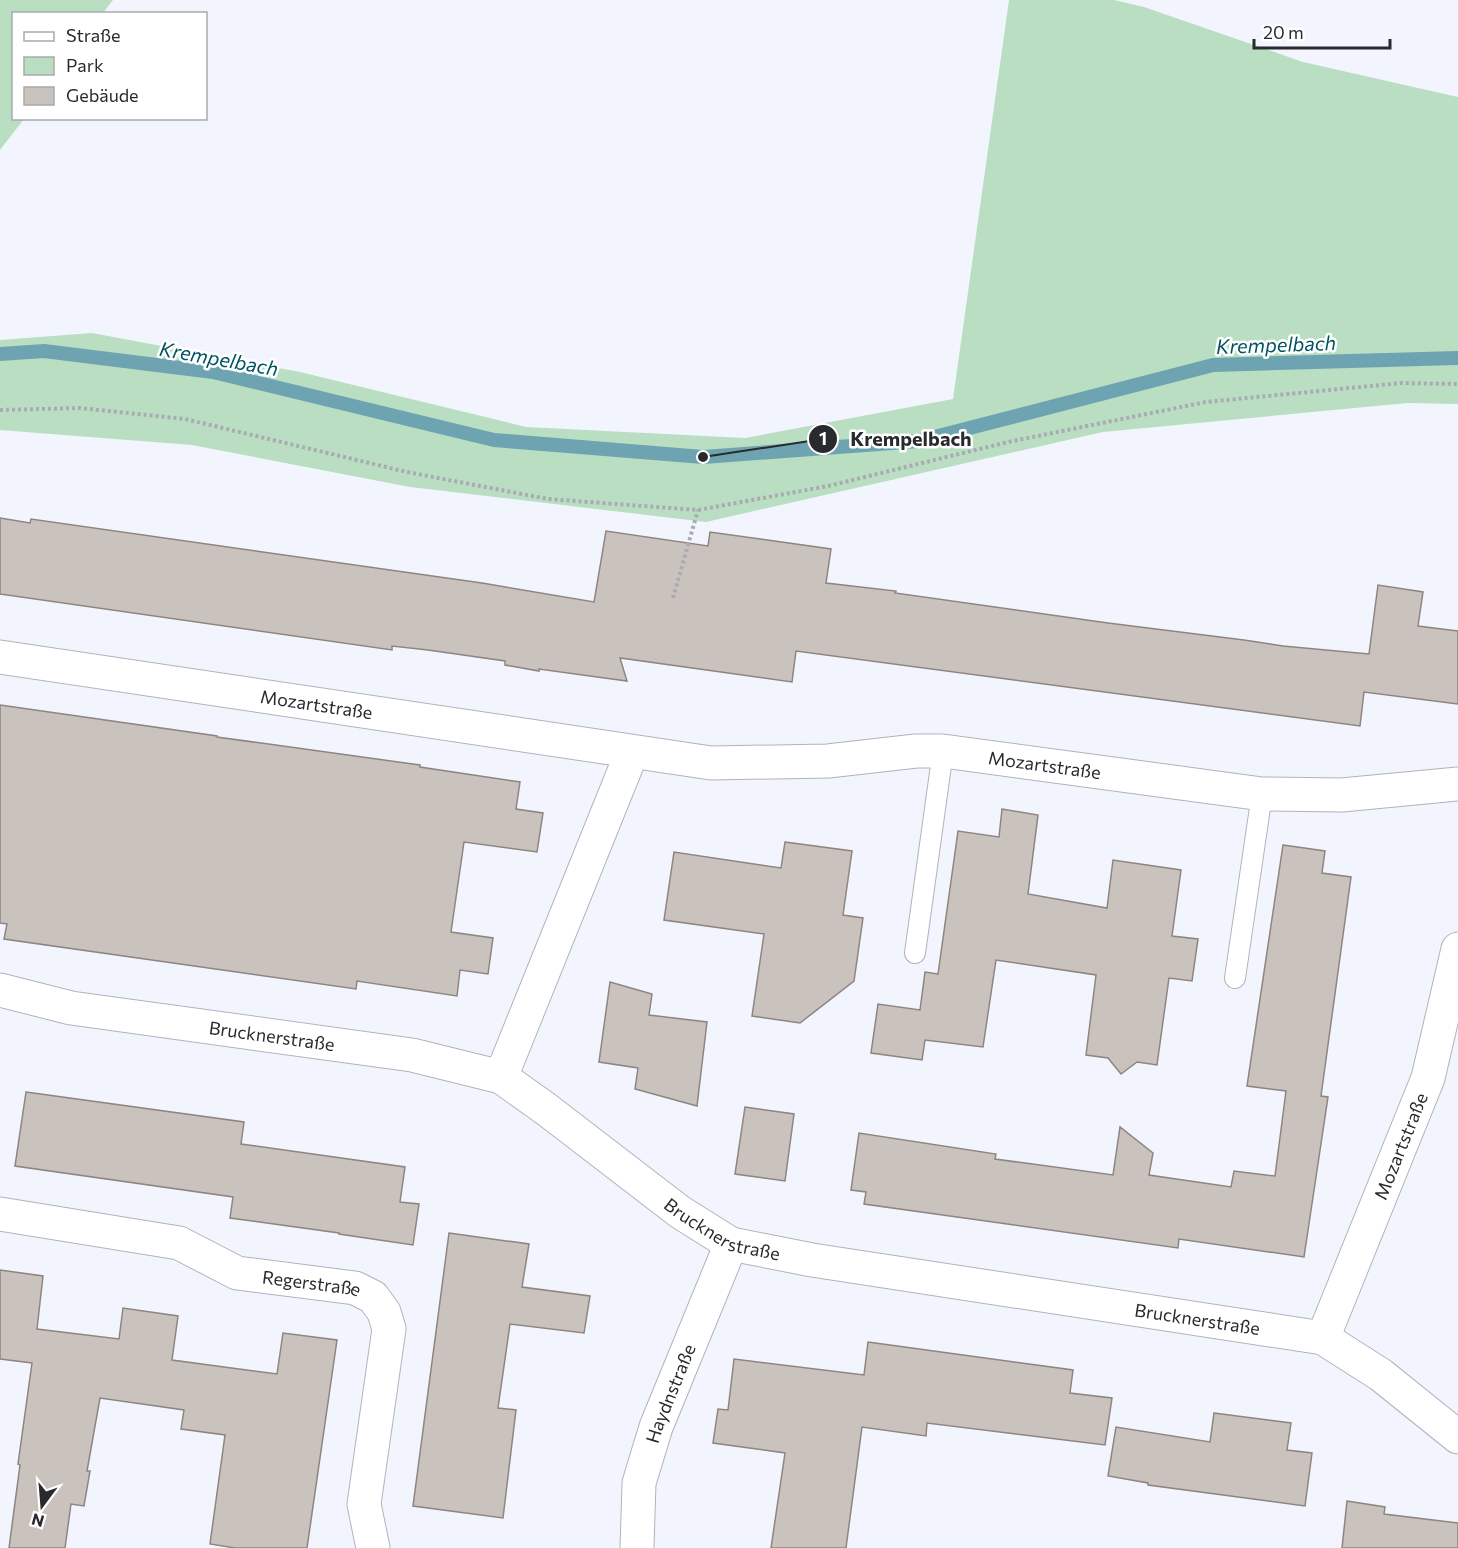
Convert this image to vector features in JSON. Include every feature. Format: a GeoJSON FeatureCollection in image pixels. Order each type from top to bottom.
{"type":"FeatureCollection","features":[{"type":"Feature","properties":{"kind":"street","name":"Mozartstraße"},"geometry":{"type":"LineString","coordinates":[[0,657],[711,763],[828,761],[916,751],[943,751],[1262,794],[1342,795],[1458,784]]}},
{"type":"Feature","properties":{"kind":"street"},"geometry":{"type":"LineString","coordinates":[[501,1077],[632,752]]}},
{"type":"Feature","properties":{"kind":"street","name":"Mozartstraße"},"geometry":{"type":"LineString","coordinates":[[1323,1338],[1428,1078],[1458,949]]}},
{"type":"Feature","properties":{"kind":"street","name":"Brucknerstraße"},"geometry":{"type":"LineString","coordinates":[[0,990],[71,1008],[412,1055],[501,1077],[680,1212],[732,1244],[812,1260],[1323,1338],[1381,1375],[1458,1437]]}},
{"type":"Feature","properties":{"kind":"street","name":"Regerstraße"},"geometry":{"type":"LineString","coordinates":[[0,1214],[179,1243],[237,1272],[355,1288],[374,1297],[384,1312],[389,1329],[364,1504],[373,1548]]}},
{"type":"Feature","properties":{"kind":"street","name":"Haydnstraße"},"geometry":{"type":"LineString","coordinates":[[637,1548],[639,1483],[656,1428],[732,1244]]}},
{"type":"Feature","properties":{"kind":"lane"},"geometry":{"type":"LineString","coordinates":[[915,953],[943,751]]}},
{"type":"Feature","properties":{"kind":"lane"},"geometry":{"type":"LineString","coordinates":[[1235,978],[1262,794]]}},
{"type":"Feature","properties":{"kind":"path"},"geometry":{"type":"LineString","coordinates":[[0,410],[80,408],[185,419],[407,472],[548,499],[698,510],[828,486],[1008,442],[1206,402],[1401,383],[1458,384]]}},
{"type":"Feature","properties":{"kind":"path"},"geometry":{"type":"LineString","coordinates":[[673,598],[698,510]]}},
{"type":"Feature","properties":{"kind":"green space"},"geometry":{"type":"Polygon","coordinates":[[[0,0],[113,0],[104,12],[12,12],[12,120],[23,120],[0,150],[0,0]]]}},
{"type":"Feature","properties":{"kind":"green space"},"geometry":{"type":"Polygon","coordinates":[[[1009,0],[1114,0],[1144,7],[1303,62],[1458,97],[1458,404],[1408,403],[1103,432],[706,522],[410,487],[192,445],[0,430],[0,340],[92,333],[300,372],[526,427],[745,438],[953,399],[1009,0]]]}},
{"type":"Feature","properties":{"kind":"building"},"geometry":{"type":"Polygon","coordinates":[[[0,518],[30,523],[31,519],[482,583],[594,602],[606,531],[708,546],[710,532],[831,549],[826,583],[1283,646],[1369,654],[1378,585],[1423,592],[1418,626],[1458,631],[1458,704],[1364,692],[1360,726],[796,651],[792,682],[620,658],[627,681],[539,669],[539,671],[505,665],[505,661],[428,650],[392,646],[392,650],[0,594],[0,518]]]}},
{"type":"Feature","properties":{"kind":"building"},"geometry":{"type":"Polygon","coordinates":[[[0,705],[420,765],[420,767],[520,782],[516,809],[543,813],[537,852],[464,842],[451,932],[493,938],[488,974],[460,970],[457,996],[357,981],[356,989],[4,939],[7,924],[0,923],[0,705]]]}},
{"type":"Feature","properties":{"kind":"building"},"geometry":{"type":"Polygon","coordinates":[[[1002,809],[1038,815],[1028,894],[1107,908],[1113,860],[1181,870],[1172,936],[1198,939],[1192,981],[1169,978],[1157,1065],[1137,1062],[1121,1074],[1108,1058],[1086,1055],[1096,975],[996,960],[983,1047],[925,1040],[922,1060],[871,1053],[878,1004],[920,1010],[925,972],[938,974],[958,831],[999,837],[1002,809]]]}},
{"type":"Feature","properties":{"kind":"building"},"geometry":{"type":"Polygon","coordinates":[[[785,842],[852,851],[843,915],[863,918],[854,981],[800,1023],[752,1016],[764,934],[664,920],[674,852],[781,868],[785,842]]]}},
{"type":"Feature","properties":{"kind":"building"},"geometry":{"type":"Polygon","coordinates":[[[1283,845],[1325,851],[1322,873],[1351,877],[1321,1096],[1328,1097],[1304,1257],[1179,1239],[1178,1248],[864,1204],[866,1192],[851,1190],[859,1133],[996,1154],[995,1159],[1113,1175],[1120,1127],[1153,1153],[1149,1175],[1231,1187],[1234,1171],[1275,1176],[1286,1091],[1247,1086],[1283,845]]]}},
{"type":"Feature","properties":{"kind":"building"},"geometry":{"type":"Polygon","coordinates":[[[610,982],[652,994],[649,1015],[707,1022],[697,1106],[635,1089],[638,1068],[599,1062],[610,982]]]}},
{"type":"Feature","properties":{"kind":"building"},"geometry":{"type":"Polygon","coordinates":[[[26,1092],[244,1122],[241,1144],[405,1167],[400,1202],[419,1204],[413,1245],[230,1218],[233,1197],[15,1166],[26,1092]]]}},
{"type":"Feature","properties":{"kind":"building"},"geometry":{"type":"Polygon","coordinates":[[[745,1107],[794,1114],[785,1181],[735,1174],[745,1107]]]}},
{"type":"Feature","properties":{"kind":"building"},"geometry":{"type":"Polygon","coordinates":[[[449,1233],[529,1244],[522,1287],[590,1296],[584,1333],[510,1324],[498,1408],[516,1410],[503,1518],[413,1506],[449,1233]]]}},
{"type":"Feature","properties":{"kind":"building"},"geometry":{"type":"Polygon","coordinates":[[[0,1270],[43,1276],[37,1329],[119,1339],[123,1308],[178,1316],[172,1360],[277,1374],[283,1333],[337,1340],[307,1548],[235,1548],[210,1544],[225,1435],[181,1429],[184,1410],[100,1398],[87,1471],[90,1471],[84,1506],[71,1504],[65,1548],[9,1548],[32,1363],[0,1359],[0,1270]]]}},
{"type":"Feature","properties":{"kind":"building"},"geometry":{"type":"Polygon","coordinates":[[[868,1342],[1073,1370],[1070,1393],[1112,1398],[1105,1445],[927,1423],[926,1436],[862,1427],[846,1548],[771,1548],[785,1453],[713,1443],[718,1409],[728,1410],[734,1359],[864,1375],[868,1342]]]}},
{"type":"Feature","properties":{"kind":"building"},"geometry":{"type":"Polygon","coordinates":[[[1214,1413],[1291,1423],[1287,1450],[1312,1453],[1305,1506],[1148,1485],[1148,1483],[1108,1476],[1116,1427],[1210,1442],[1214,1413]]]}},
{"type":"Feature","properties":{"kind":"building"},"geometry":{"type":"Polygon","coordinates":[[[1347,1501],[1385,1507],[1384,1514],[1458,1523],[1458,1548],[1342,1548],[1347,1501]]]}},
{"type":"Feature","properties":{"kind":"waterway","name":"Krempelbach"},"geometry":{"type":"LineString","coordinates":[[0,354],[44,351],[213,372],[494,440],[703,457],[919,441],[1213,365],[1458,358]]}},
{"type":"Feature","properties":{"kind":"place","name":"Krempelbach"},"geometry":{"type":"Point","coordinates":[703,457]}}]}
